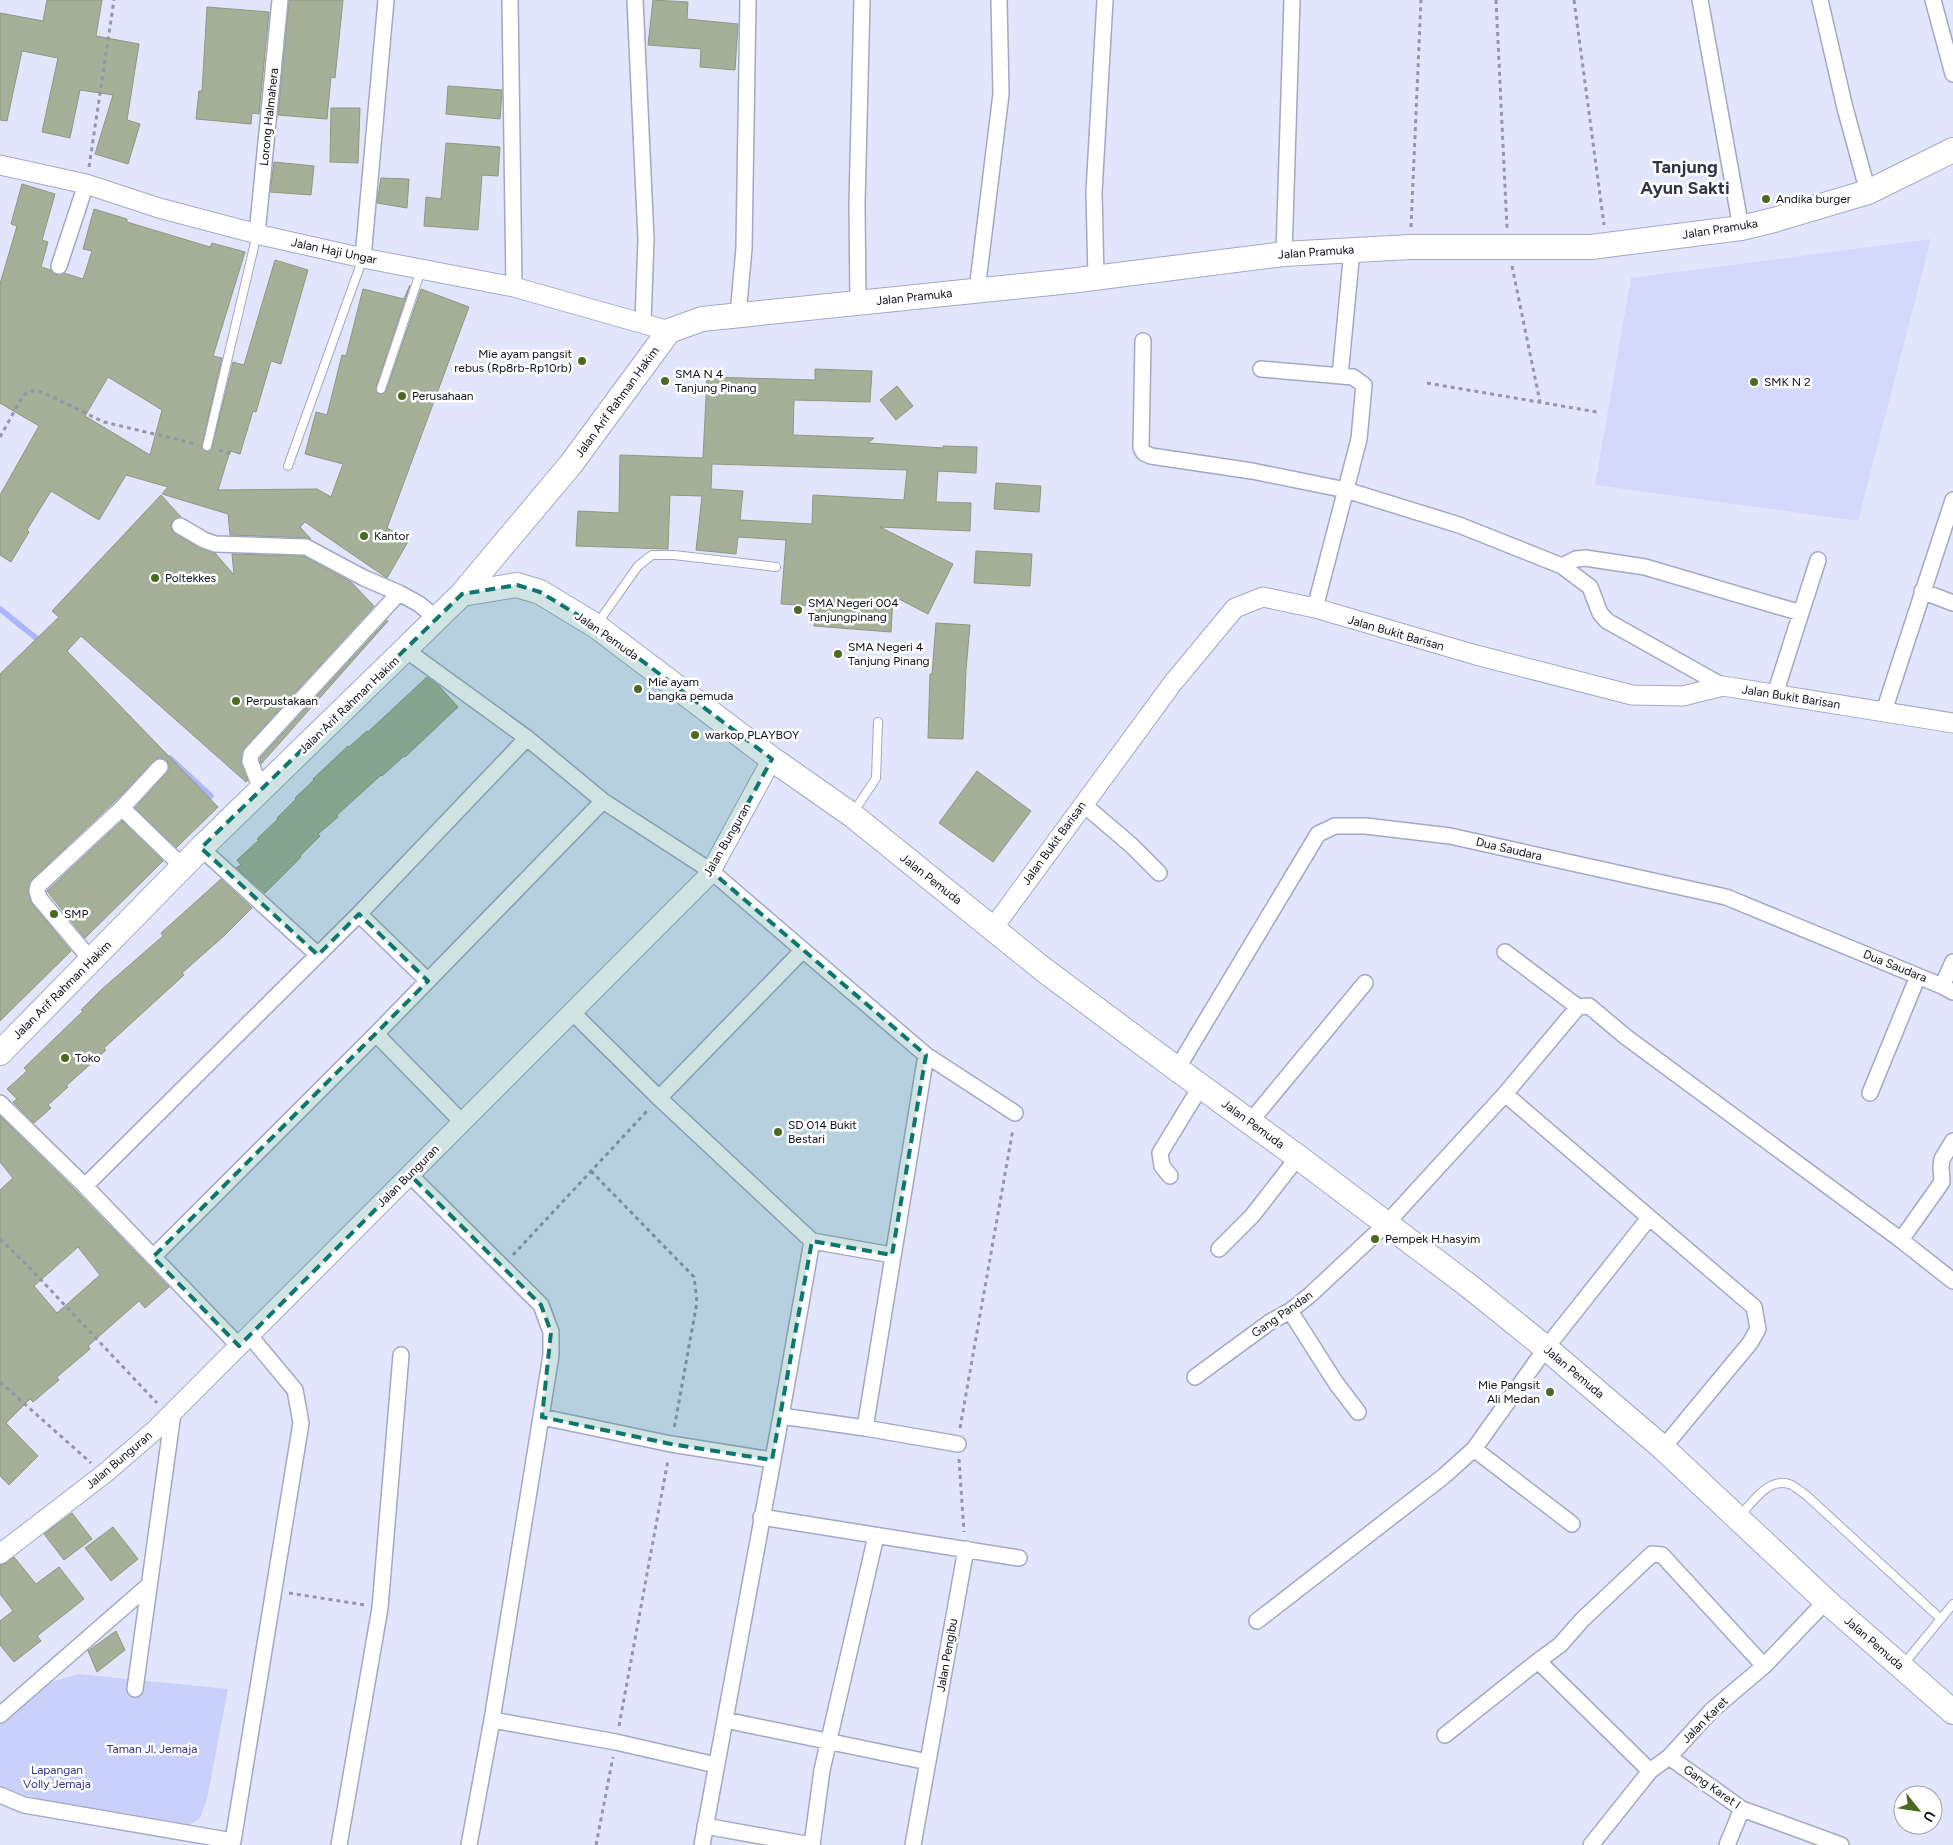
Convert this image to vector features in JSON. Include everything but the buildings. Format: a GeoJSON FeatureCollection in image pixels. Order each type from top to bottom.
{"type":"FeatureCollection","features":[{"type":"Feature","properties":{"kind":"main road","name":"Jalan Pramuka"},"geometry":{"type":"LineString","coordinates":[[669,331],[702,319],[1096,278],[1284,254],[1410,247],[1607,246],[1741,228],[1868,192],[1953,150]]}},
{"type":"Feature","properties":{"kind":"main road","name":"Jalan Arif Rahman Hakim"},"geometry":{"type":"LineString","coordinates":[[0,1053],[201,848],[462,594],[571,464],[669,331]]}},
{"type":"Feature","properties":{"kind":"main road"},"geometry":{"type":"LineString","coordinates":[[498,550],[507,572],[517,585]]}},
{"type":"Feature","properties":{"kind":"main road","name":"Jalan Pemuda"},"geometry":{"type":"LineString","coordinates":[[462,594],[517,585],[540,592],[596,626],[772,759],[852,815],[1044,970],[1298,1157],[1469,1286],[1546,1348],[1663,1448],[1826,1601],[1953,1712]]}},
{"type":"Feature","properties":{"kind":"street","name":"Lorong Halmahera"},"geometry":{"type":"LineString","coordinates":[[257,234],[280,0]]}},
{"type":"Feature","properties":{"kind":"street"},"geometry":{"type":"LineString","coordinates":[[363,258],[386,0]]}},
{"type":"Feature","properties":{"kind":"street"},"geometry":{"type":"LineString","coordinates":[[510,0],[514,287]]}},
{"type":"Feature","properties":{"kind":"street"},"geometry":{"type":"LineString","coordinates":[[635,0],[646,239],[643,322]]}},
{"type":"Feature","properties":{"kind":"street"},"geometry":{"type":"LineString","coordinates":[[738,315],[744,248],[748,0]]}},
{"type":"Feature","properties":{"kind":"street"},"geometry":{"type":"LineString","coordinates":[[858,303],[857,203],[862,0]]}},
{"type":"Feature","properties":{"kind":"street"},"geometry":{"type":"LineString","coordinates":[[977,290],[1001,94],[999,0]]}},
{"type":"Feature","properties":{"kind":"street"},"geometry":{"type":"LineString","coordinates":[[1096,278],[1094,192],[1105,0]]}},
{"type":"Feature","properties":{"kind":"street"},"geometry":{"type":"LineString","coordinates":[[1284,254],[1292,0]]}},
{"type":"Feature","properties":{"kind":"street"},"geometry":{"type":"LineString","coordinates":[[1700,0],[1741,228]]}},
{"type":"Feature","properties":{"kind":"street"},"geometry":{"type":"LineString","coordinates":[[1820,0],[1845,108],[1868,192]]}},
{"type":"Feature","properties":{"kind":"street"},"geometry":{"type":"LineString","coordinates":[[1933,0],[1953,74]]}},
{"type":"Feature","properties":{"kind":"street","name":"Jalan Haji Ungar"},"geometry":{"type":"LineString","coordinates":[[0,165],[86,184],[159,208],[257,234],[363,258],[514,287],[643,322],[669,331]]}},
{"type":"Feature","properties":{"kind":"street"},"geometry":{"type":"LineString","coordinates":[[59,266],[86,184]]}},
{"type":"Feature","properties":{"kind":"street"},"geometry":{"type":"LineString","coordinates":[[1340,376],[1352,250]]}},
{"type":"Feature","properties":{"kind":"street"},"geometry":{"type":"LineString","coordinates":[[1143,341],[1142,448],[1144,453],[1151,456],[1252,471],[1346,490],[1459,525],[1562,566],[1590,587],[1600,613],[1607,621],[1722,686]]}},
{"type":"Feature","properties":{"kind":"street"},"geometry":{"type":"LineString","coordinates":[[1261,369],[1353,377],[1364,385],[1359,439],[1315,608]]}},
{"type":"Feature","properties":{"kind":"street"},"geometry":{"type":"LineString","coordinates":[[1884,711],[1922,591],[1950,516],[1953,500]]}},
{"type":"Feature","properties":{"kind":"street"},"geometry":{"type":"LineString","coordinates":[[180,526],[215,544],[306,547],[364,578],[399,593],[419,604],[436,618]]}},
{"type":"Feature","properties":{"kind":"street"},"geometry":{"type":"LineString","coordinates":[[1562,566],[1576,559],[1585,558],[1646,567],[1801,613]]}},
{"type":"Feature","properties":{"kind":"street"},"geometry":{"type":"LineString","coordinates":[[1775,694],[1818,560]]}},
{"type":"Feature","properties":{"kind":"street"},"geometry":{"type":"LineString","coordinates":[[1922,591],[1953,603]]}},
{"type":"Feature","properties":{"kind":"street"},"geometry":{"type":"LineString","coordinates":[[261,789],[250,761],[251,754],[399,593]]}},
{"type":"Feature","properties":{"kind":"street","name":"Jalan Bukit Barisan"},"geometry":{"type":"LineString","coordinates":[[993,928],[1082,804],[1172,684],[1235,608],[1263,597],[1315,608],[1476,655],[1632,695],[1683,696],[1722,686],[1953,723]]}},
{"type":"Feature","properties":{"kind":"street"},"geometry":{"type":"LineString","coordinates":[[406,650],[527,738],[603,801],[711,871],[926,1055],[1015,1113]]}},
{"type":"Feature","properties":{"kind":"street"},"geometry":{"type":"LineString","coordinates":[[85,1186],[359,914],[527,738]]}},
{"type":"Feature","properties":{"kind":"street","name":"Jalan Bunguran"},"geometry":{"type":"LineString","coordinates":[[0,1554],[104,1474],[171,1414],[711,871],[772,759]]}},
{"type":"Feature","properties":{"kind":"street"},"geometry":{"type":"LineString","coordinates":[[92,961],[39,898],[38,886],[122,808],[160,767]]}},
{"type":"Feature","properties":{"kind":"street"},"geometry":{"type":"LineString","coordinates":[[153,1256],[376,1034],[603,801]]}},
{"type":"Feature","properties":{"kind":"street"},"geometry":{"type":"LineString","coordinates":[[1082,804],[1131,845],[1159,873]]}},
{"type":"Feature","properties":{"kind":"street"},"geometry":{"type":"LineString","coordinates":[[122,808],[183,867]]}},
{"type":"Feature","properties":{"kind":"street","name":"Dua Saudara"},"geometry":{"type":"LineString","coordinates":[[1177,1069],[1318,834],[1335,826],[1366,826],[1450,836],[1726,897],[1948,989]]}},
{"type":"Feature","properties":{"kind":"street"},"geometry":{"type":"LineString","coordinates":[[201,848],[318,955]]}},
{"type":"Feature","properties":{"kind":"street"},"geometry":{"type":"LineString","coordinates":[[359,914],[428,981]]}},
{"type":"Feature","properties":{"kind":"street"},"geometry":{"type":"LineString","coordinates":[[659,1098],[804,950]]}},
{"type":"Feature","properties":{"kind":"street"},"geometry":{"type":"LineString","coordinates":[[1505,952],[1578,1007],[1589,1006],[1626,1037],[1901,1240],[1953,1281]]}},
{"type":"Feature","properties":{"kind":"street"},"geometry":{"type":"LineString","coordinates":[[1948,989],[1953,962]]}},
{"type":"Feature","properties":{"kind":"street"},"geometry":{"type":"LineString","coordinates":[[1870,1093],[1918,976]]}},
{"type":"Feature","properties":{"kind":"street"},"geometry":{"type":"LineString","coordinates":[[1250,1122],[1365,983]]}},
{"type":"Feature","properties":{"kind":"street","name":"Gang Pandan"},"geometry":{"type":"LineString","coordinates":[[1196,1377],[1310,1295],[1386,1224],[1506,1094],[1578,1007]]}},
{"type":"Feature","properties":{"kind":"street"},"geometry":{"type":"LineString","coordinates":[[572,1012],[659,1098],[812,1241],[892,1255]]}},
{"type":"Feature","properties":{"kind":"street"},"geometry":{"type":"LineString","coordinates":[[376,1034],[462,1122]]}},
{"type":"Feature","properties":{"kind":"street"},"geometry":{"type":"LineString","coordinates":[[865,1428],[926,1055]]}},
{"type":"Feature","properties":{"kind":"street"},"geometry":{"type":"LineString","coordinates":[[1170,1176],[1162,1166],[1160,1154],[1201,1086]]}},
{"type":"Feature","properties":{"kind":"street"},"geometry":{"type":"LineString","coordinates":[[1506,1094],[1754,1307],[1758,1329],[1750,1343],[1663,1448]]}},
{"type":"Feature","properties":{"kind":"street"},"geometry":{"type":"LineString","coordinates":[[0,1103],[153,1256],[295,1390],[301,1422],[233,1841],[24,1805],[0,1795]]}},
{"type":"Feature","properties":{"kind":"street"},"geometry":{"type":"LineString","coordinates":[[1901,1240],[1942,1182],[1942,1159],[1953,1141]]}},
{"type":"Feature","properties":{"kind":"street"},"geometry":{"type":"LineString","coordinates":[[1219,1250],[1252,1216],[1298,1157]]}},
{"type":"Feature","properties":{"kind":"street"},"geometry":{"type":"LineString","coordinates":[[410,1175],[540,1305],[552,1332],[551,1356],[542,1417],[492,1720],[469,1845]]}},
{"type":"Feature","properties":{"kind":"street"},"geometry":{"type":"LineString","coordinates":[[1257,1621],[1444,1476],[1474,1448],[1546,1348],[1650,1218]]}},
{"type":"Feature","properties":{"kind":"street"},"geometry":{"type":"LineString","coordinates":[[702,1845],[812,1241]]}},
{"type":"Feature","properties":{"kind":"street"},"geometry":{"type":"LineString","coordinates":[[1290,1311],[1336,1383],[1358,1412]]}},
{"type":"Feature","properties":{"kind":"street"},"geometry":{"type":"LineString","coordinates":[[339,1845],[380,1608],[401,1355]]}},
{"type":"Feature","properties":{"kind":"street"},"geometry":{"type":"LineString","coordinates":[[135,1689],[171,1414]]}},
{"type":"Feature","properties":{"kind":"street"},"geometry":{"type":"LineString","coordinates":[[781,1416],[958,1444]]}},
{"type":"Feature","properties":{"kind":"street"},"geometry":{"type":"LineString","coordinates":[[542,1417],[671,1444],[772,1460]]}},
{"type":"Feature","properties":{"kind":"street"},"geometry":{"type":"LineString","coordinates":[[1474,1448],[1572,1524]]}},
{"type":"Feature","properties":{"kind":"street"},"geometry":{"type":"LineString","coordinates":[[762,1518],[1019,1558]]}},
{"type":"Feature","properties":{"kind":"street"},"geometry":{"type":"LineString","coordinates":[[705,1826],[811,1845],[822,1770],[876,1536]]}},
{"type":"Feature","properties":{"kind":"street","name":"Jalan Pengibu"},"geometry":{"type":"LineString","coordinates":[[913,1845],[966,1549]]}},
{"type":"Feature","properties":{"kind":"street"},"geometry":{"type":"LineString","coordinates":[[1445,1735],[1538,1661],[1560,1646],[1582,1620],[1652,1554],[1662,1555],[1764,1666]]}},
{"type":"Feature","properties":{"kind":"street"},"geometry":{"type":"LineString","coordinates":[[0,1715],[149,1584]]}},
{"type":"Feature","properties":{"kind":"street","name":"Jalan Karet"},"geometry":{"type":"LineString","coordinates":[[1591,1845],[1650,1771],[1669,1757],[1712,1710],[1764,1666],[1826,1601]]}},
{"type":"Feature","properties":{"kind":"street"},"geometry":{"type":"LineString","coordinates":[[1538,1661],[1650,1771]]}},
{"type":"Feature","properties":{"kind":"street"},"geometry":{"type":"LineString","coordinates":[[492,1720],[616,1742],[716,1765]]}},
{"type":"Feature","properties":{"kind":"street"},"geometry":{"type":"LineString","coordinates":[[725,1720],[828,1743],[928,1762]]}},
{"type":"Feature","properties":{"kind":"street","name":"Gang Karet I"},"geometry":{"type":"LineString","coordinates":[[1669,1757],[1742,1809],[1841,1845]]}},
{"type":"Feature","properties":{"kind":"street"},"geometry":{"type":"LineString","coordinates":[[1727,1845],[1742,1809]]}},
{"type":"Feature","properties":{"kind":"lane"},"geometry":{"type":"LineString","coordinates":[[207,446],[257,234]]}},
{"type":"Feature","properties":{"kind":"lane"},"geometry":{"type":"LineString","coordinates":[[288,466],[363,258]]}},
{"type":"Feature","properties":{"kind":"lane"},"geometry":{"type":"LineString","coordinates":[[381,388],[422,268]]}},
{"type":"Feature","properties":{"kind":"lane"},"geometry":{"type":"LineString","coordinates":[[596,626],[638,566],[652,555],[674,554],[776,567]]}},
{"type":"Feature","properties":{"kind":"lane"},"geometry":{"type":"LineString","coordinates":[[852,815],[876,778],[878,722]]}},
{"type":"Feature","properties":{"kind":"lane"},"geometry":{"type":"LineString","coordinates":[[1738,1517],[1767,1486],[1780,1482],[1790,1484],[1806,1495],[1941,1619]]}},
{"type":"Feature","properties":{"kind":"lane"},"geometry":{"type":"LineString","coordinates":[[1902,1667],[1953,1604]]}},
{"type":"Feature","properties":{"kind":"path"},"geometry":{"type":"LineString","coordinates":[[86,184],[114,0]]}},
{"type":"Feature","properties":{"kind":"path"},"geometry":{"type":"LineString","coordinates":[[1410,247],[1421,0]]}},
{"type":"Feature","properties":{"kind":"path"},"geometry":{"type":"LineString","coordinates":[[1496,0],[1508,247],[1540,402]]}},
{"type":"Feature","properties":{"kind":"path"},"geometry":{"type":"LineString","coordinates":[[1574,0],[1607,246]]}},
{"type":"Feature","properties":{"kind":"path"},"geometry":{"type":"LineString","coordinates":[[1427,383],[1598,412]]}},
{"type":"Feature","properties":{"kind":"path"},"geometry":{"type":"LineString","coordinates":[[0,437],[23,396],[34,390],[42,392],[104,422],[207,446],[232,454]]}},
{"type":"Feature","properties":{"kind":"path"},"geometry":{"type":"LineString","coordinates":[[502,1266],[659,1098]]}},
{"type":"Feature","properties":{"kind":"path"},"geometry":{"type":"LineString","coordinates":[[966,1549],[958,1444],[1015,1113]]}},
{"type":"Feature","properties":{"kind":"path"},"geometry":{"type":"LineString","coordinates":[[591,1171],[694,1277],[696,1302],[596,1845]]}},
{"type":"Feature","properties":{"kind":"path"},"geometry":{"type":"LineString","coordinates":[[0,1239],[171,1414]]}},
{"type":"Feature","properties":{"kind":"path"},"geometry":{"type":"LineString","coordinates":[[0,1382],[104,1474]]}},
{"type":"Feature","properties":{"kind":"path"},"geometry":{"type":"LineString","coordinates":[[274,1590],[380,1608]]}},
{"type":"Feature","properties":{"kind":"highlighted area"},"geometry":{"type":"Polygon","coordinates":[[[517,585],[540,592],[596,626],[772,759],[711,871],[926,1055],[892,1255],[812,1241],[772,1460],[671,1444],[542,1417],[551,1332],[541,1305],[410,1175],[239,1346],[153,1257],[428,981],[359,914],[318,955],[201,848],[462,594],[517,585]]]}},
{"type":"Feature","properties":{"kind":"shaded area","name":"SMK N 2"},"geometry":{"type":"Polygon","coordinates":[[[1931,239],[1858,521],[1595,485],[1631,278],[1931,239]]]}},
{"type":"Feature","properties":{"kind":"green space","name":"Taman Jl. Jemaja"},"geometry":{"type":"Polygon","coordinates":[[[78,1674],[228,1689],[207,1799],[200,1818],[187,1827],[116,1816],[45,1801],[0,1785],[0,1724],[51,1682],[78,1674]]]}},
{"type":"Feature","properties":{"kind":"waterway"},"geometry":{"type":"LineString","coordinates":[[0,609],[41,642]]}},
{"type":"Feature","properties":{"kind":"waterway"},"geometry":{"type":"LineString","coordinates":[[170,758],[211,796]]}},
{"type":"Feature","properties":{"kind":"place","name":"Andika burger"},"geometry":{"type":"Point","coordinates":[1766,199]}},
{"type":"Feature","properties":{"kind":"place","name":"Mie ayam pangsit rebus (Rp8rb-Rp10rb)"},"geometry":{"type":"Point","coordinates":[582,361]}},
{"type":"Feature","properties":{"kind":"place","name":"SMA N 4 Tanjung Pinang"},"geometry":{"type":"Point","coordinates":[665,381]}},
{"type":"Feature","properties":{"kind":"place","name":"SMK N 2"},"geometry":{"type":"Point","coordinates":[1754,382]}},
{"type":"Feature","properties":{"kind":"place","name":"Perusahaan"},"geometry":{"type":"Point","coordinates":[402,396]}},
{"type":"Feature","properties":{"kind":"place","name":"Kantor"},"geometry":{"type":"Point","coordinates":[364,536]}},
{"type":"Feature","properties":{"kind":"place","name":"Poltekkes"},"geometry":{"type":"Point","coordinates":[155,578]}},
{"type":"Feature","properties":{"kind":"place","name":"SMA Negeri 004 Tanjungpinang"},"geometry":{"type":"Point","coordinates":[798,610]}},
{"type":"Feature","properties":{"kind":"place","name":"SMA Negeri 4 Tanjung Pinang"},"geometry":{"type":"Point","coordinates":[838,654]}},
{"type":"Feature","properties":{"kind":"place","name":"Mie ayam bangka pemuda"},"geometry":{"type":"Point","coordinates":[638,689]}},
{"type":"Feature","properties":{"kind":"place","name":"Perpustakaan"},"geometry":{"type":"Point","coordinates":[236,701]}},
{"type":"Feature","properties":{"kind":"place","name":"warkop PLAYBOY"},"geometry":{"type":"Point","coordinates":[695,735]}},
{"type":"Feature","properties":{"kind":"place","name":"SMP"},"geometry":{"type":"Point","coordinates":[54,914]}},
{"type":"Feature","properties":{"kind":"place","name":"Toko"},"geometry":{"type":"Point","coordinates":[65,1058]}},
{"type":"Feature","properties":{"kind":"place","name":"SD 014 Bukit Bestari"},"geometry":{"type":"Point","coordinates":[778,1132]}},
{"type":"Feature","properties":{"kind":"place","name":"Pempek H.hasyim"},"geometry":{"type":"Point","coordinates":[1375,1239]}},
{"type":"Feature","properties":{"kind":"place","name":"Mie Pangsit Ali Medan"},"geometry":{"type":"Point","coordinates":[1550,1392]}},
{"type":"Feature","properties":{"kind":"district","name":"Tanjung Ayun Sakti"},"geometry":{"type":"Point","coordinates":[1685,177]}},
{"type":"Feature","properties":{"kind":"park label","name":"Lapangan Volly Jemaja"},"geometry":{"type":"Point","coordinates":[57,1777]}}]}
